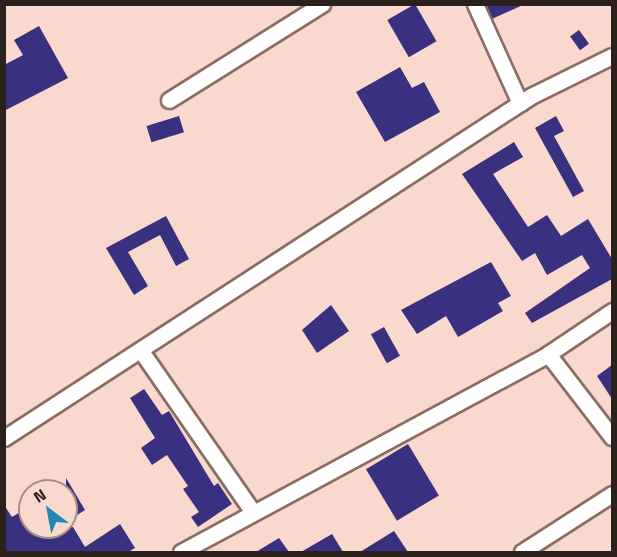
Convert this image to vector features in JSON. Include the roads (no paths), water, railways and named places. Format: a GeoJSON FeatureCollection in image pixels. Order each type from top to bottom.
{"type":"FeatureCollection","features":[{"type":"Feature","properties":{"kind":"street"},"geometry":{"type":"LineString","coordinates":[[169,100],[322,4]]}},
{"type":"Feature","properties":{"kind":"street"},"geometry":{"type":"LineString","coordinates":[[475,4],[520,103]]}},
{"type":"Feature","properties":{"kind":"street"},"geometry":{"type":"LineString","coordinates":[[4,438],[520,103],[612,56]]}},
{"type":"Feature","properties":{"kind":"street"},"geometry":{"type":"LineString","coordinates":[[181,552],[548,354],[612,311]]}},
{"type":"Feature","properties":{"kind":"street"},"geometry":{"type":"LineString","coordinates":[[141,351],[253,512]]}},
{"type":"Feature","properties":{"kind":"street"},"geometry":{"type":"LineString","coordinates":[[548,354],[612,437]]}},
{"type":"Feature","properties":{"kind":"street"},"geometry":{"type":"LineString","coordinates":[[522,552],[612,494]]}}]}
